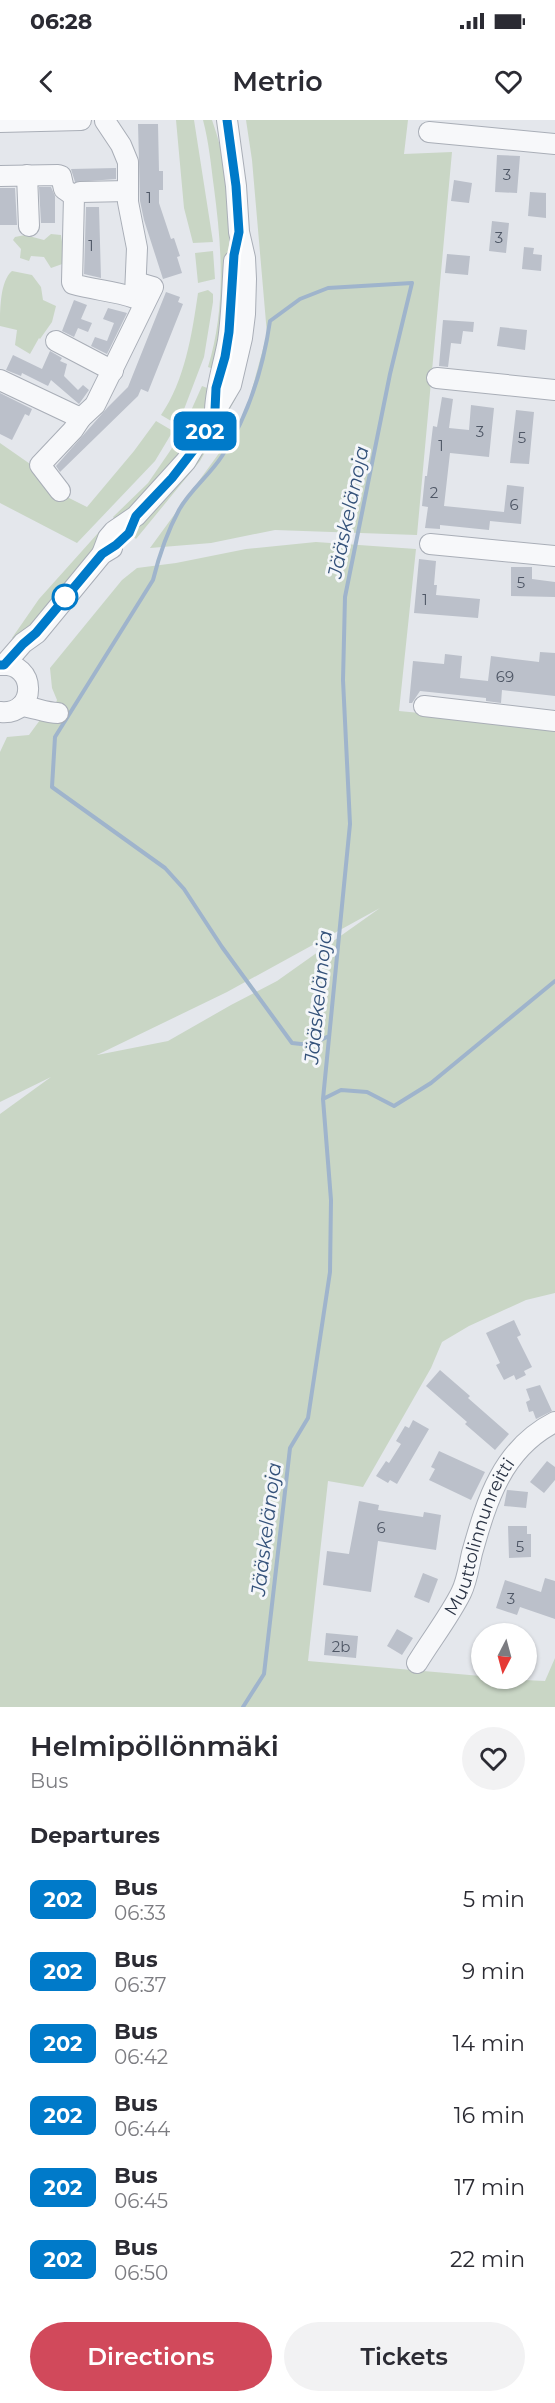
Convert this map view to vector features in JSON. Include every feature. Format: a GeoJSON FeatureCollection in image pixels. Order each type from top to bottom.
{"type":"FeatureCollection","features":[{"type":"Feature","properties":{"kind":"street"},"geometry":{"type":"LineString","coordinates":[[0,122],[81,120]]}},
{"type":"Feature","properties":{"kind":"street"},"geometry":{"type":"LineString","coordinates":[[60,491],[40,465],[95,405],[113,371],[139,295],[137,248],[128,191],[128,162],[125,154],[101,120]]}},
{"type":"Feature","properties":{"kind":"street"},"geometry":{"type":"LineString","coordinates":[[219,120],[229,147]]}},
{"type":"Feature","properties":{"kind":"street"},"geometry":{"type":"LineString","coordinates":[[10,693],[36,633],[102,554],[129,533],[136,516],[186,461],[215,410],[228,393],[242,338],[246,279],[227,120]]}},
{"type":"Feature","properties":{"kind":"street"},"geometry":{"type":"LineString","coordinates":[[429,132],[555,144]]}},
{"type":"Feature","properties":{"kind":"street"},"geometry":{"type":"LineString","coordinates":[[27,175],[29,226]]}},
{"type":"Feature","properties":{"kind":"street"},"geometry":{"type":"LineString","coordinates":[[0,176],[61,176],[64,189],[74,196]]}},
{"type":"Feature","properties":{"kind":"street"},"geometry":{"type":"LineString","coordinates":[[74,196],[80,192],[128,191]]}},
{"type":"Feature","properties":{"kind":"street"},"geometry":{"type":"LineString","coordinates":[[74,196],[73,284],[96,291],[139,295]]}},
{"type":"Feature","properties":{"kind":"street"},"geometry":{"type":"LineString","coordinates":[[56,341],[113,371]]}},
{"type":"Feature","properties":{"kind":"street"},"geometry":{"type":"LineString","coordinates":[[436,378],[555,390]]}},
{"type":"Feature","properties":{"kind":"street"},"geometry":{"type":"LineString","coordinates":[[0,380],[81,418]]}},
{"type":"Feature","properties":{"kind":"street"},"geometry":{"type":"LineString","coordinates":[[430,544],[555,555]]}},
{"type":"Feature","properties":{"kind":"street"},"geometry":{"type":"LineString","coordinates":[[424,706],[555,721]]}},
{"type":"Feature","properties":{"kind":"street","name":"Muuttolinnunreitti"},"geometry":{"type":"LineString","coordinates":[[417,1663],[462,1592],[485,1507],[504,1466],[521,1446],[541,1429],[555,1422]]}},
{"type":"Feature","properties":{"kind":"green space"},"geometry":{"type":"Polygon","coordinates":[[[176,120],[194,120],[213,242],[193,243],[184,208],[176,120]]]}},
{"type":"Feature","properties":{"kind":"green space"},"geometry":{"type":"Polygon","coordinates":[[[203,120],[212,120],[221,151],[227,182],[229,213],[227,275],[216,370],[208,367],[218,323],[220,256],[211,162],[203,120]]]}},
{"type":"Feature","properties":{"kind":"green space"},"geometry":{"type":"Polygon","coordinates":[[[246,120],[408,120],[404,154],[452,152],[417,535],[275,530],[211,543],[150,548],[244,419],[267,334],[252,160],[246,120]]]}},
{"type":"Feature","properties":{"kind":"green space"},"geometry":{"type":"Polygon","coordinates":[[[51,234],[61,235],[65,263],[51,268],[44,257],[31,256],[29,261],[20,258],[21,249],[13,240],[15,237],[25,235],[44,240],[51,234]]]}},
{"type":"Feature","properties":{"kind":"green space"},"geometry":{"type":"Polygon","coordinates":[[[213,251],[215,279],[198,283],[195,253],[213,251]]]}},
{"type":"Feature","properties":{"kind":"green space"},"geometry":{"type":"Polygon","coordinates":[[[12,271],[32,275],[41,287],[43,300],[56,306],[52,322],[30,354],[15,345],[17,330],[0,326],[3,289],[12,271]]]}},
{"type":"Feature","properties":{"kind":"green space"},"geometry":{"type":"Polygon","coordinates":[[[208,290],[213,294],[213,302],[204,357],[178,425],[161,415],[182,372],[198,293],[208,290]]]}},
{"type":"Feature","properties":{"kind":"green space"},"geometry":{"type":"Polygon","coordinates":[[[202,386],[210,389],[201,421],[175,463],[117,522],[113,517],[148,483],[170,451],[181,433],[202,386]]]}},
{"type":"Feature","properties":{"kind":"green space"},"geometry":{"type":"Polygon","coordinates":[[[231,396],[236,398],[200,461],[136,539],[131,535],[157,503],[231,396]]]}},
{"type":"Feature","properties":{"kind":"green space"},"geometry":{"type":"Polygon","coordinates":[[[156,421],[173,431],[155,461],[77,543],[0,503],[0,443],[33,466],[53,490],[87,507],[156,421]]]}},
{"type":"Feature","properties":{"kind":"green space"},"geometry":{"type":"Polygon","coordinates":[[[99,532],[103,536],[18,641],[12,638],[39,599],[99,532]]]}},
{"type":"Feature","properties":{"kind":"green space"},"geometry":{"type":"Polygon","coordinates":[[[316,542],[416,549],[399,711],[555,726],[555,1293],[526,1300],[469,1326],[442,1342],[431,1368],[363,1487],[328,1481],[308,1661],[471,1675],[471,1689],[537,1689],[537,1681],[545,1681],[555,1658],[555,1707],[0,1707],[0,1114],[51,1077],[0,1102],[0,752],[7,737],[29,735],[40,720],[51,717],[57,700],[52,688],[50,668],[122,580],[137,568],[246,549],[316,542]],[[380,908],[227,992],[97,1055],[168,1041],[277,981],[380,908]]]}},
{"type":"Feature","properties":{"kind":"building"},"geometry":{"type":"Polygon","coordinates":[[[138,124],[158,124],[159,171],[163,171],[163,190],[159,190],[159,203],[171,239],[174,238],[180,256],[177,257],[182,273],[163,279],[140,201],[138,124]]]}},
{"type":"Feature","properties":{"kind":"building"},"geometry":{"type":"Polygon","coordinates":[[[497,155],[520,156],[517,193],[495,192],[497,155]]]}},
{"type":"Feature","properties":{"kind":"building"},"geometry":{"type":"Polygon","coordinates":[[[116,168],[116,179],[75,182],[71,169],[116,168]]]}},
{"type":"Feature","properties":{"kind":"building"},"geometry":{"type":"Polygon","coordinates":[[[454,180],[472,183],[469,203],[451,201],[454,180]]]}},
{"type":"Feature","properties":{"kind":"building"},"geometry":{"type":"Polygon","coordinates":[[[39,187],[51,187],[55,196],[55,223],[41,223],[39,187]]]}},
{"type":"Feature","properties":{"kind":"building"},"geometry":{"type":"Polygon","coordinates":[[[0,188],[15,188],[17,225],[0,225],[0,188]]]}},
{"type":"Feature","properties":{"kind":"building"},"geometry":{"type":"Polygon","coordinates":[[[530,192],[546,193],[546,218],[528,216],[530,192]]]}},
{"type":"Feature","properties":{"kind":"building"},"geometry":{"type":"Polygon","coordinates":[[[86,207],[99,207],[101,278],[84,274],[86,207]]]}},
{"type":"Feature","properties":{"kind":"building"},"geometry":{"type":"Polygon","coordinates":[[[492,221],[509,223],[506,253],[489,251],[492,221]]]}},
{"type":"Feature","properties":{"kind":"building"},"geometry":{"type":"Polygon","coordinates":[[[524,247],[534,248],[533,254],[542,255],[541,271],[522,269],[524,247]]]}},
{"type":"Feature","properties":{"kind":"building"},"geometry":{"type":"Polygon","coordinates":[[[447,254],[470,256],[468,275],[445,273],[447,254]]]}},
{"type":"Feature","properties":{"kind":"building"},"geometry":{"type":"Polygon","coordinates":[[[166,292],[180,297],[178,302],[183,304],[148,392],[141,389],[138,396],[60,472],[56,466],[128,387],[166,292]]]}},
{"type":"Feature","properties":{"kind":"building"},"geometry":{"type":"Polygon","coordinates":[[[74,300],[87,305],[81,319],[92,323],[88,332],[78,328],[74,337],[62,331],[74,300]]]}},
{"type":"Feature","properties":{"kind":"building"},"geometry":{"type":"Polygon","coordinates":[[[108,308],[127,313],[107,354],[91,346],[95,337],[107,341],[114,323],[103,319],[108,308]]]}},
{"type":"Feature","properties":{"kind":"building"},"geometry":{"type":"Polygon","coordinates":[[[443,320],[474,322],[473,332],[463,331],[461,344],[451,343],[448,367],[439,366],[443,320]]]}},
{"type":"Feature","properties":{"kind":"building"},"geometry":{"type":"Polygon","coordinates":[[[500,327],[527,330],[525,350],[497,346],[500,327]]]}},
{"type":"Feature","properties":{"kind":"building"},"geometry":{"type":"Polygon","coordinates":[[[50,351],[62,358],[60,361],[67,364],[64,376],[78,390],[83,385],[89,390],[79,404],[51,380],[48,386],[22,373],[21,376],[6,370],[13,355],[42,369],[50,351]]]}},
{"type":"Feature","properties":{"kind":"building"},"geometry":{"type":"Polygon","coordinates":[[[0,393],[32,409],[29,416],[25,414],[12,440],[0,434],[0,393]]]}},
{"type":"Feature","properties":{"kind":"building"},"geometry":{"type":"Polygon","coordinates":[[[442,397],[453,399],[449,428],[469,430],[471,405],[494,408],[489,457],[450,453],[444,506],[504,512],[507,485],[524,487],[521,524],[490,521],[489,530],[440,525],[440,529],[425,528],[428,507],[422,506],[425,476],[427,476],[433,426],[437,427],[442,397]]]}},
{"type":"Feature","properties":{"kind":"building"},"geometry":{"type":"Polygon","coordinates":[[[516,410],[534,412],[529,464],[510,463],[516,410]]]}},
{"type":"Feature","properties":{"kind":"building"},"geometry":{"type":"Polygon","coordinates":[[[419,559],[436,561],[434,585],[437,585],[436,595],[480,599],[478,618],[414,613],[419,559]]]}},
{"type":"Feature","properties":{"kind":"building"},"geometry":{"type":"Polygon","coordinates":[[[511,567],[532,567],[532,579],[555,582],[555,597],[511,596],[511,567]]]}},
{"type":"Feature","properties":{"kind":"building"},"geometry":{"type":"Polygon","coordinates":[[[540,652],[555,653],[555,696],[502,690],[501,703],[486,701],[486,698],[420,691],[412,703],[409,703],[413,661],[444,664],[445,654],[462,656],[460,678],[488,681],[491,656],[539,662],[540,652]]]}},
{"type":"Feature","properties":{"kind":"building"},"geometry":{"type":"Polygon","coordinates":[[[514,1320],[521,1335],[517,1337],[532,1367],[524,1371],[526,1375],[516,1380],[514,1375],[504,1380],[496,1365],[500,1363],[486,1333],[514,1320]]]}},
{"type":"Feature","properties":{"kind":"building"},"geometry":{"type":"Polygon","coordinates":[[[440,1370],[509,1434],[495,1450],[426,1386],[440,1370]]]}},
{"type":"Feature","properties":{"kind":"building"},"geometry":{"type":"Polygon","coordinates":[[[540,1385],[552,1411],[536,1419],[533,1411],[529,1412],[526,1402],[530,1400],[526,1389],[540,1385]]]}},
{"type":"Feature","properties":{"kind":"building"},"geometry":{"type":"Polygon","coordinates":[[[413,1420],[429,1429],[397,1484],[390,1480],[388,1483],[376,1476],[386,1461],[389,1463],[401,1444],[396,1441],[405,1426],[409,1428],[413,1420]]]}},
{"type":"Feature","properties":{"kind":"building"},"geometry":{"type":"Polygon","coordinates":[[[439,1451],[485,1472],[471,1500],[429,1480],[435,1469],[431,1467],[439,1451]]]}},
{"type":"Feature","properties":{"kind":"building"},"geometry":{"type":"Polygon","coordinates":[[[547,1461],[555,1467],[555,1480],[544,1493],[530,1482],[547,1461]]]}},
{"type":"Feature","properties":{"kind":"building"},"geometry":{"type":"Polygon","coordinates":[[[507,1490],[528,1492],[526,1508],[504,1506],[507,1490]]]}},
{"type":"Feature","properties":{"kind":"building"},"geometry":{"type":"Polygon","coordinates":[[[359,1501],[379,1505],[378,1510],[423,1517],[424,1512],[441,1515],[436,1550],[378,1541],[371,1592],[323,1585],[327,1551],[349,1554],[359,1501]]]}},
{"type":"Feature","properties":{"kind":"building"},"geometry":{"type":"Polygon","coordinates":[[[508,1526],[527,1526],[527,1534],[531,1534],[531,1557],[509,1558],[508,1526]]]}},
{"type":"Feature","properties":{"kind":"building"},"geometry":{"type":"Polygon","coordinates":[[[423,1573],[438,1579],[429,1603],[414,1597],[423,1573]]]}},
{"type":"Feature","properties":{"kind":"building"},"geometry":{"type":"Polygon","coordinates":[[[545,1578],[555,1581],[555,1619],[520,1607],[517,1615],[496,1608],[505,1580],[541,1592],[545,1578]]]}},
{"type":"Feature","properties":{"kind":"building"},"geometry":{"type":"Polygon","coordinates":[[[397,1629],[413,1638],[402,1655],[387,1646],[397,1629]]]}},
{"type":"Feature","properties":{"kind":"building"},"geometry":{"type":"Polygon","coordinates":[[[326,1633],[358,1636],[356,1658],[324,1655],[326,1633]]]}},
{"type":"Feature","properties":{"kind":"waterway","name":"Jääskelänoja"},"geometry":{"type":"LineString","coordinates":[[243,1707],[264,1674],[290,1448],[308,1418],[330,1272],[331,1200],[323,1099],[350,824],[343,680],[345,597],[390,374],[412,283],[328,288],[300,299],[270,321],[254,391],[232,440],[217,463],[179,510],[164,544],[153,580],[55,737],[52,787],[165,868],[184,889],[222,947],[292,1043],[310,1045],[329,1036]]}},
{"type":"Feature","properties":{"kind":"waterway"},"geometry":{"type":"LineString","coordinates":[[323,1099],[341,1090],[367,1092],[394,1106],[431,1083],[555,981]]}},
{"type":"Feature","properties":{"kind":"bus line","name":"202"},"geometry":{"type":"LineString","coordinates":[[0,665],[4,665],[36,633],[102,554],[129,533],[136,516],[156,497],[196,447],[215,410],[216,388],[229,332],[234,255],[239,232],[236,186],[227,120]]}}]}
